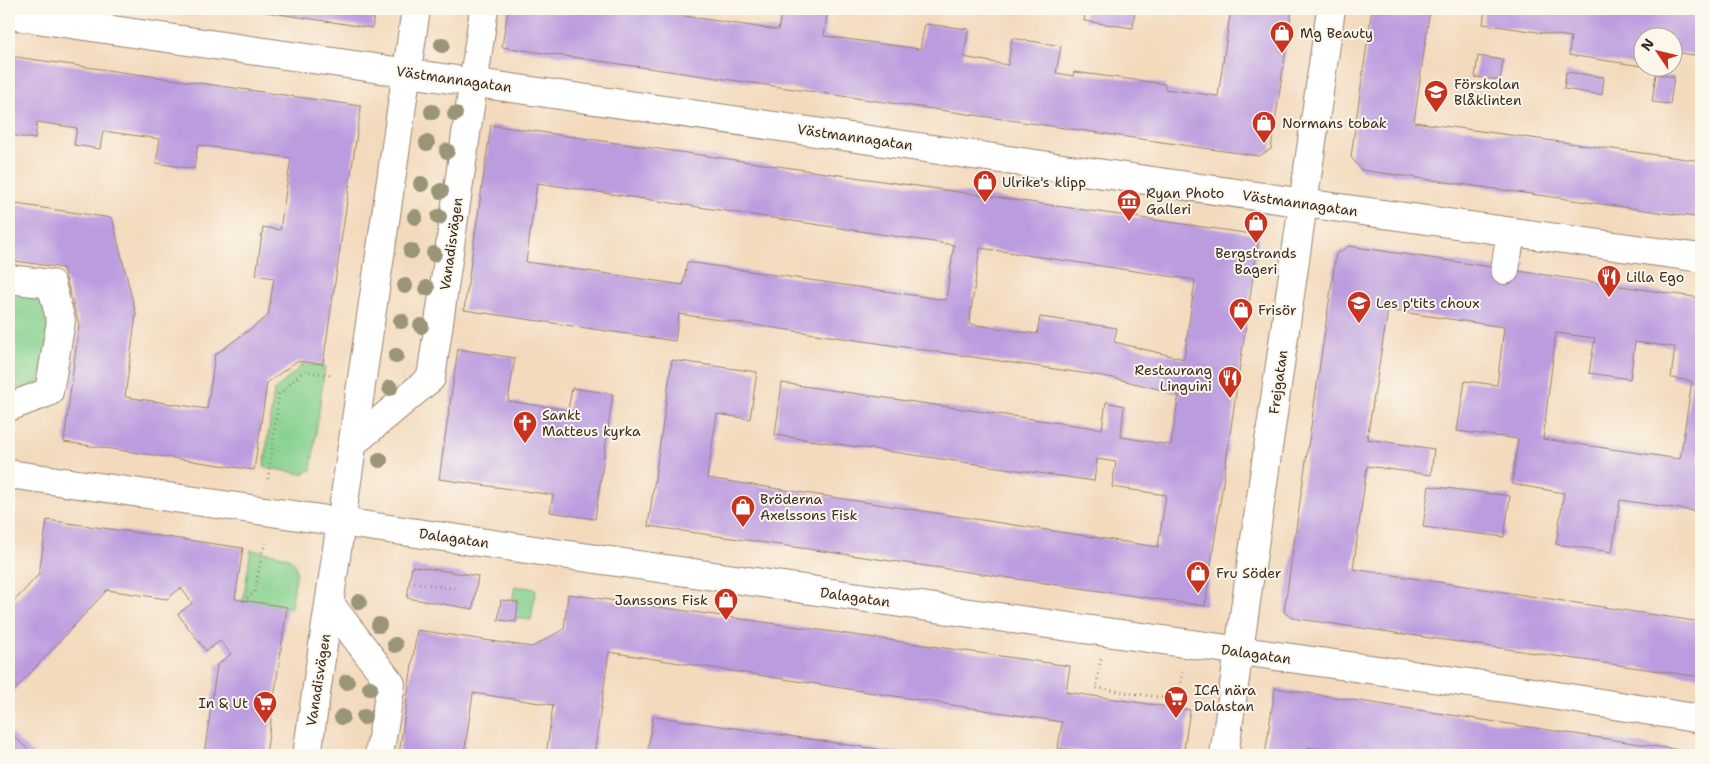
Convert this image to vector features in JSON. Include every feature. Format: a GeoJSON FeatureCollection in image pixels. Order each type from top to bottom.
{"type":"FeatureCollection","features":[{"type":"Feature","properties":{"kind":"street","name":"Vanadisvägen"},"geometry":{"type":"LineString","coordinates":[[307,755],[416,9]]}},
{"type":"Feature","properties":{"kind":"street","name":"Vanadisvägen"},"geometry":{"type":"LineString","coordinates":[[353,443],[431,378],[484,9]]}},
{"type":"Feature","properties":{"kind":"street","name":"Frejgatan"},"geometry":{"type":"LineString","coordinates":[[1224,755],[1332,9]]}},
{"type":"Feature","properties":{"kind":"street","name":"Västmannagatan"},"geometry":{"type":"LineString","coordinates":[[9,15],[473,81],[1304,204],[1701,258]]}},
{"type":"Feature","properties":{"kind":"street"},"geometry":{"type":"LineString","coordinates":[[1505,270],[1511,232]]}},
{"type":"Feature","properties":{"kind":"street"},"geometry":{"type":"LineString","coordinates":[[9,279],[51,284],[61,321],[49,392],[9,407]]}},
{"type":"Feature","properties":{"kind":"street","name":"Dalagatan"},"geometry":{"type":"LineString","coordinates":[[9,474],[1701,718]]}},
{"type":"Feature","properties":{"kind":"street","name":"Vanadisvägen"},"geometry":{"type":"LineString","coordinates":[[330,604],[390,684],[379,755]]}},
{"type":"Feature","properties":{"kind":"path"},"geometry":{"type":"LineString","coordinates":[[268,479],[279,394],[304,371],[330,375]]}},
{"type":"Feature","properties":{"kind":"path"},"geometry":{"type":"LineString","coordinates":[[244,601],[255,592],[262,552],[266,542]]}},
{"type":"Feature","properties":{"kind":"path"},"geometry":{"type":"LineString","coordinates":[[409,582],[457,589]]}},
{"type":"Feature","properties":{"kind":"path"},"geometry":{"type":"LineString","coordinates":[[1101,658],[1096,688],[1168,699],[1178,700],[1183,670]]}},
{"type":"Feature","properties":{"kind":"green space"},"geometry":{"type":"Polygon","coordinates":[[[9,289],[44,294],[50,320],[40,383],[9,391],[9,289]]]}},
{"type":"Feature","properties":{"kind":"green space"},"geometry":{"type":"Polygon","coordinates":[[[303,364],[325,366],[311,470],[302,474],[264,467],[274,391],[303,364]]]}},
{"type":"Feature","properties":{"kind":"green space"},"geometry":{"type":"Polygon","coordinates":[[[251,550],[281,556],[294,563],[296,578],[291,608],[243,601],[251,550]]]}},
{"type":"Feature","properties":{"kind":"green space"},"geometry":{"type":"Polygon","coordinates":[[[515,586],[536,589],[531,620],[516,618],[518,602],[512,601],[515,586]]]}},
{"type":"Feature","properties":{"kind":"building"},"geometry":{"type":"Polygon","coordinates":[[[246,9],[375,9],[372,28],[246,9]]]}},
{"type":"Feature","properties":{"kind":"building"},"geometry":{"type":"Polygon","coordinates":[[[508,9],[638,9],[778,30],[782,9],[828,9],[824,36],[920,49],[925,24],[969,29],[963,57],[1008,65],[1012,38],[1061,46],[1056,73],[1073,76],[1074,72],[1165,84],[1165,89],[1218,96],[1231,9],[1292,9],[1271,149],[1259,156],[502,47],[508,9]]]}},
{"type":"Feature","properties":{"kind":"building"},"geometry":{"type":"Polygon","coordinates":[[[1086,9],[1135,9],[1133,28],[1084,21],[1086,9]]]}},
{"type":"Feature","properties":{"kind":"building"},"geometry":{"type":"Polygon","coordinates":[[[1372,9],[1430,9],[1414,122],[1701,161],[1701,218],[1361,170],[1351,157],[1372,9]]]}},
{"type":"Feature","properties":{"kind":"building"},"geometry":{"type":"Polygon","coordinates":[[[1485,9],[1701,9],[1701,56],[1682,53],[1682,28],[1632,28],[1632,64],[1569,55],[1571,37],[1483,24],[1485,9]]]}},
{"type":"Feature","properties":{"kind":"building"},"geometry":{"type":"Polygon","coordinates":[[[9,56],[361,106],[323,364],[297,361],[267,383],[254,470],[64,442],[79,324],[63,268],[9,260],[9,203],[112,218],[136,314],[125,397],[207,409],[215,355],[268,316],[274,278],[256,275],[263,227],[280,230],[291,158],[198,145],[194,169],[156,163],[160,139],[103,131],[100,149],[74,145],[77,128],[37,122],[35,139],[9,135],[9,56]]]}},
{"type":"Feature","properties":{"kind":"building"},"geometry":{"type":"Polygon","coordinates":[[[1478,56],[1503,60],[1500,80],[1475,77],[1478,56]]]}},
{"type":"Feature","properties":{"kind":"building"},"geometry":{"type":"Polygon","coordinates":[[[1566,72],[1604,77],[1602,95],[1564,89],[1566,72]]]}},
{"type":"Feature","properties":{"kind":"building"},"geometry":{"type":"Polygon","coordinates":[[[1655,78],[1674,78],[1670,104],[1652,102],[1655,78]]]}},
{"type":"Feature","properties":{"kind":"building"},"geometry":{"type":"Polygon","coordinates":[[[491,125],[1259,235],[1205,606],[648,526],[672,360],[757,372],[750,419],[717,414],[707,478],[1158,547],[1166,495],[1112,487],[1116,462],[1097,459],[1094,481],[775,435],[782,383],[1102,429],[1106,402],[1124,406],[1121,437],[1171,445],[1179,394],[1109,377],[679,314],[675,341],[464,310],[491,125]],[[537,183],[526,262],[683,285],[687,262],[946,300],[954,245],[537,183]],[[980,248],[969,324],[1037,334],[1040,317],[1117,328],[1114,342],[1184,359],[1195,280],[980,248]]]}},
{"type":"Feature","properties":{"kind":"building"},"geometry":{"type":"Polygon","coordinates":[[[1349,246],[1701,298],[1701,441],[1698,464],[1701,465],[1701,512],[1620,500],[1612,552],[1556,544],[1564,493],[1512,484],[1518,439],[1457,431],[1465,381],[1497,385],[1504,327],[1388,310],[1367,439],[1434,449],[1431,475],[1367,466],[1353,569],[1701,622],[1701,677],[1292,618],[1284,612],[1336,254],[1349,246]],[[1556,333],[1543,439],[1680,459],[1692,381],[1671,378],[1675,347],[1635,342],[1630,379],[1589,373],[1595,338],[1556,333]]]}},
{"type":"Feature","properties":{"kind":"building","name":"Sankt Matteus kyrka"},"geometry":{"type":"Polygon","coordinates":[[[458,349],[515,358],[508,401],[568,410],[572,388],[613,394],[595,519],[550,512],[553,495],[439,479],[458,349]]]}},
{"type":"Feature","properties":{"kind":"building"},"geometry":{"type":"Polygon","coordinates":[[[1429,486],[1510,496],[1504,537],[1423,527],[1429,486]]]}},
{"type":"Feature","properties":{"kind":"building"},"geometry":{"type":"Polygon","coordinates":[[[47,520],[243,548],[235,599],[287,607],[266,755],[204,755],[217,665],[231,654],[220,641],[206,651],[178,614],[192,603],[181,588],[167,599],[107,590],[9,696],[9,607],[39,574],[47,520]]]}},
{"type":"Feature","properties":{"kind":"building"},"geometry":{"type":"Polygon","coordinates":[[[412,566],[478,576],[473,609],[407,598],[412,566]]]}},
{"type":"Feature","properties":{"kind":"building"},"geometry":{"type":"Polygon","coordinates":[[[568,594],[1070,666],[1066,692],[1190,710],[1183,755],[1110,755],[1058,748],[1062,722],[609,652],[594,755],[546,755],[553,705],[473,693],[464,755],[399,755],[417,630],[532,647],[564,629],[568,594]]]}},
{"type":"Feature","properties":{"kind":"building"},"geometry":{"type":"Polygon","coordinates":[[[501,600],[518,602],[516,622],[498,620],[501,600]]]}},
{"type":"Feature","properties":{"kind":"building"},"geometry":{"type":"Polygon","coordinates":[[[1275,688],[1685,751],[1687,755],[1357,755],[1308,747],[1307,755],[1265,755],[1275,688]]]}},
{"type":"Feature","properties":{"kind":"building"},"geometry":{"type":"Polygon","coordinates":[[[653,716],[910,754],[910,755],[647,755],[653,716]]]}},
{"type":"Feature","properties":{"kind":"building"},"geometry":{"type":"Polygon","coordinates":[[[9,731],[22,744],[34,755],[9,755],[9,731]]]}},
{"type":"Feature","properties":{"kind":"place","name":"Mg Beauty"},"geometry":{"type":"Point","coordinates":[1282,54]}},
{"type":"Feature","properties":{"kind":"place","name":"Förskolan Blåklinten"},"geometry":{"type":"Point","coordinates":[1436,113]}},
{"type":"Feature","properties":{"kind":"place","name":"Normans tobak"},"geometry":{"type":"Point","coordinates":[1264,144]}},
{"type":"Feature","properties":{"kind":"place","name":"Ulrike's klipp"},"geometry":{"type":"Point","coordinates":[985,203]}},
{"type":"Feature","properties":{"kind":"place","name":"Ryan Photo Galleri"},"geometry":{"type":"Point","coordinates":[1129,222]}},
{"type":"Feature","properties":{"kind":"place","name":"Bergstrands Bageri"},"geometry":{"type":"Point","coordinates":[1256,244]}},
{"type":"Feature","properties":{"kind":"place","name":"Lilla Ego"},"geometry":{"type":"Point","coordinates":[1609,298]}},
{"type":"Feature","properties":{"kind":"place","name":"Les p'tits choux"},"geometry":{"type":"Point","coordinates":[1359,324]}},
{"type":"Feature","properties":{"kind":"place","name":"Frisör"},"geometry":{"type":"Point","coordinates":[1241,331]}},
{"type":"Feature","properties":{"kind":"place","name":"Restaurang Linguini"},"geometry":{"type":"Point","coordinates":[1230,399]}},
{"type":"Feature","properties":{"kind":"place","name":"Sankt Matteus kyrka"},"geometry":{"type":"Point","coordinates":[525,444]}},
{"type":"Feature","properties":{"kind":"place","name":"Bröderna Axelssons Fisk"},"geometry":{"type":"Point","coordinates":[743,528]}},
{"type":"Feature","properties":{"kind":"place","name":"Fru Söder"},"geometry":{"type":"Point","coordinates":[1198,594]}},
{"type":"Feature","properties":{"kind":"place","name":"Janssons Fisk"},"geometry":{"type":"Point","coordinates":[726,621]}},
{"type":"Feature","properties":{"kind":"place","name":"ICA nära Dalastan"},"geometry":{"type":"Point","coordinates":[1176,719]}},
{"type":"Feature","properties":{"kind":"place","name":"In & Ut"},"geometry":{"type":"Point","coordinates":[265,724]}}]}
